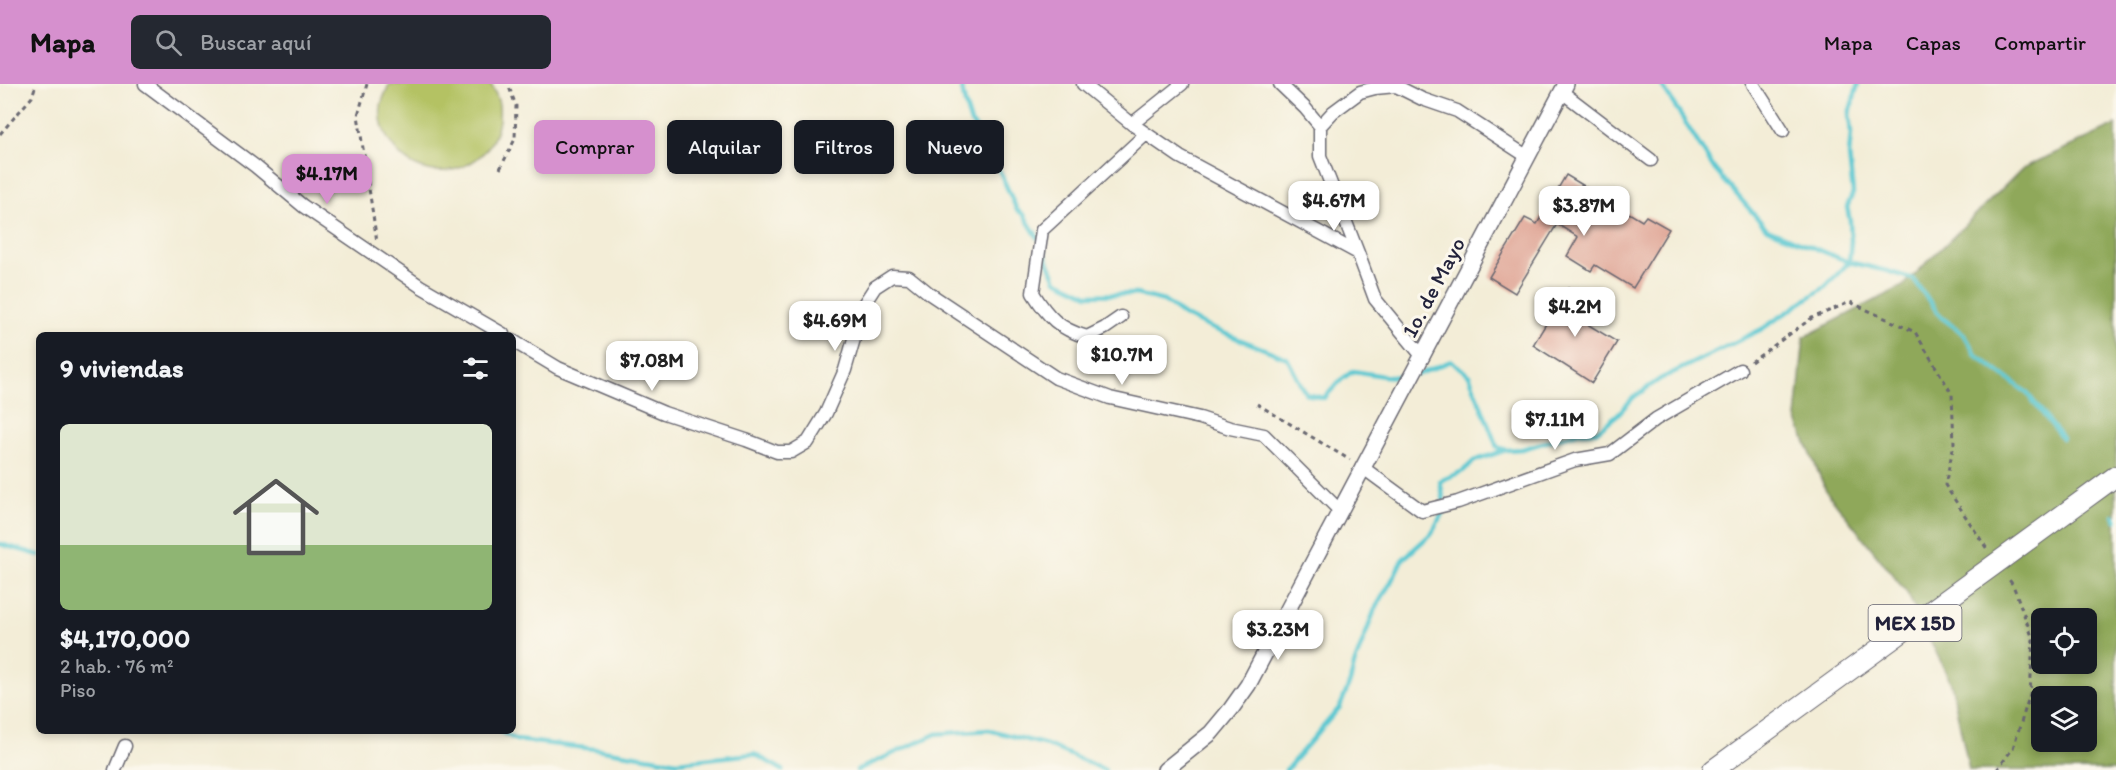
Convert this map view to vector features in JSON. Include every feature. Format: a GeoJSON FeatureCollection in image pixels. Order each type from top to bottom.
{"type":"FeatureCollection","features":[{"type":"Feature","properties":{"kind":"highway","name":"MEX 15D"},"geometry":{"type":"LineString","coordinates":[[1713,770],[2116,476]]}},
{"type":"Feature","properties":{"kind":"street"},"geometry":{"type":"LineString","coordinates":[[145,84],[255,166],[303,206],[420,286],[500,332]]}},
{"type":"Feature","properties":{"kind":"street"},"geometry":{"type":"LineString","coordinates":[[1083,84],[1132,124],[1180,157],[1359,253]]}},
{"type":"Feature","properties":{"kind":"street"},"geometry":{"type":"LineString","coordinates":[[1132,124],[1182,84]]}},
{"type":"Feature","properties":{"kind":"street"},"geometry":{"type":"LineString","coordinates":[[1280,84],[1320,126],[1320,156],[1359,253],[1374,299],[1422,356]]}},
{"type":"Feature","properties":{"kind":"street"},"geometry":{"type":"LineString","coordinates":[[1753,84],[1783,131]]}},
{"type":"Feature","properties":{"kind":"street"},"geometry":{"type":"LineString","coordinates":[[1320,126],[1333,112],[1360,92],[1396,86],[1422,99],[1457,111],[1528,157]]}},
{"type":"Feature","properties":{"kind":"street"},"geometry":{"type":"LineString","coordinates":[[1564,88],[1651,160]]}},
{"type":"Feature","properties":{"kind":"street","name":"1o. de Mayo"},"geometry":{"type":"LineString","coordinates":[[1165,770],[1211,733],[1232,709],[1248,685],[1564,88]]}},
{"type":"Feature","properties":{"kind":"street"},"geometry":{"type":"LineString","coordinates":[[1121,317],[1087,337],[1070,332],[1048,316],[1033,293],[1041,230],[1146,134]]}},
{"type":"Feature","properties":{"kind":"street"},"geometry":{"type":"LineString","coordinates":[[516,342],[558,368],[664,413],[777,452],[791,452],[808,442],[826,413],[845,370],[864,304],[875,287],[892,276],[909,277],[930,294],[1056,378],[1110,398],[1264,435],[1339,510]]}},
{"type":"Feature","properties":{"kind":"street"},"geometry":{"type":"LineString","coordinates":[[1362,467],[1422,511],[1458,502],[1575,460],[1610,454],[1656,419],[1740,370]]}},
{"type":"Feature","properties":{"kind":"street"},"geometry":{"type":"LineString","coordinates":[[115,770],[125,746]]}},
{"type":"Feature","properties":{"kind":"path"},"geometry":{"type":"LineString","coordinates":[[0,134],[32,97],[36,84]]}},
{"type":"Feature","properties":{"kind":"path"},"geometry":{"type":"LineString","coordinates":[[367,84],[358,115],[380,259]]}},
{"type":"Feature","properties":{"kind":"path"},"geometry":{"type":"LineString","coordinates":[[500,169],[515,139],[516,106],[508,84]]}},
{"type":"Feature","properties":{"kind":"path"},"geometry":{"type":"LineString","coordinates":[[1740,370],[1812,318],[1850,302],[1915,332],[1952,394],[1954,444],[1945,485],[1989,553]]}},
{"type":"Feature","properties":{"kind":"path"},"geometry":{"type":"LineString","coordinates":[[1257,404],[1362,467]]}},
{"type":"Feature","properties":{"kind":"path"},"geometry":{"type":"LineString","coordinates":[[1997,770],[2013,748],[2030,694],[2033,639],[2013,585],[2004,573]]}},
{"type":"Feature","properties":{"kind":"green space"},"geometry":{"type":"Polygon","coordinates":[[[389,84],[491,84],[499,106],[498,127],[490,145],[477,159],[461,168],[443,171],[424,169],[407,160],[389,141],[381,121],[382,101],[389,84]]]}},
{"type":"Feature","properties":{"kind":"green space"},"geometry":{"type":"Polygon","coordinates":[[[2116,125],[2116,770],[1969,770],[1951,683],[1907,593],[1826,491],[1796,418],[1804,337],[1903,286],[2023,168],[2116,125]]]}},
{"type":"Feature","properties":{"kind":"building"},"geometry":{"type":"Polygon","coordinates":[[[1566,175],[1642,221],[1646,216],[1669,229],[1633,288],[1595,265],[1591,271],[1567,256],[1578,237],[1557,224],[1515,293],[1489,277],[1525,218],[1537,224],[1566,175]]]}},
{"type":"Feature","properties":{"kind":"building"},"geometry":{"type":"Polygon","coordinates":[[[1568,288],[1593,303],[1582,321],[1617,342],[1592,383],[1533,345],[1568,288]]]}},
{"type":"Feature","properties":{"kind":"waterway"},"geometry":{"type":"LineString","coordinates":[[961,84],[971,123],[984,136],[1017,210],[1024,215],[1038,238]]}},
{"type":"Feature","properties":{"kind":"waterway"},"geometry":{"type":"LineString","coordinates":[[1661,84],[1715,170],[1767,229],[1849,262],[1913,279],[1941,317],[1964,334],[1976,355],[2026,392],[2062,438]]}},
{"type":"Feature","properties":{"kind":"waterway"},"geometry":{"type":"LineString","coordinates":[[1417,375],[1451,361],[1469,375],[1497,447],[1506,450],[1522,449],[1580,432],[1597,431],[1634,397],[1660,379],[1762,329],[1825,287],[1849,262],[1851,241],[1847,207],[1853,193],[1849,155],[1851,133],[1849,114],[1858,84]]}},
{"type":"Feature","properties":{"kind":"waterway"},"geometry":{"type":"LineString","coordinates":[[1043,249],[1056,280],[1088,295],[1136,294],[1164,301],[1183,315],[1211,328],[1287,358],[1306,394],[1324,398],[1353,371],[1406,377]]}},
{"type":"Feature","properties":{"kind":"waterway"},"geometry":{"type":"LineString","coordinates":[[1286,770],[1340,707],[1375,609],[1402,560],[1432,533],[1445,508],[1440,481],[1463,471],[1474,461],[1506,450]]}},
{"type":"Feature","properties":{"kind":"waterway"},"geometry":{"type":"LineString","coordinates":[[2114,516],[2116,520]]}},
{"type":"Feature","properties":{"kind":"waterway"},"geometry":{"type":"LineString","coordinates":[[0,544],[36,554]]}},
{"type":"Feature","properties":{"kind":"waterway"},"geometry":{"type":"LineString","coordinates":[[857,770],[936,734],[989,730],[1047,745],[1105,770]]}},
{"type":"Feature","properties":{"kind":"waterway"},"geometry":{"type":"LineString","coordinates":[[505,734],[516,740],[603,750],[677,762],[754,754],[783,770]]}}]}
